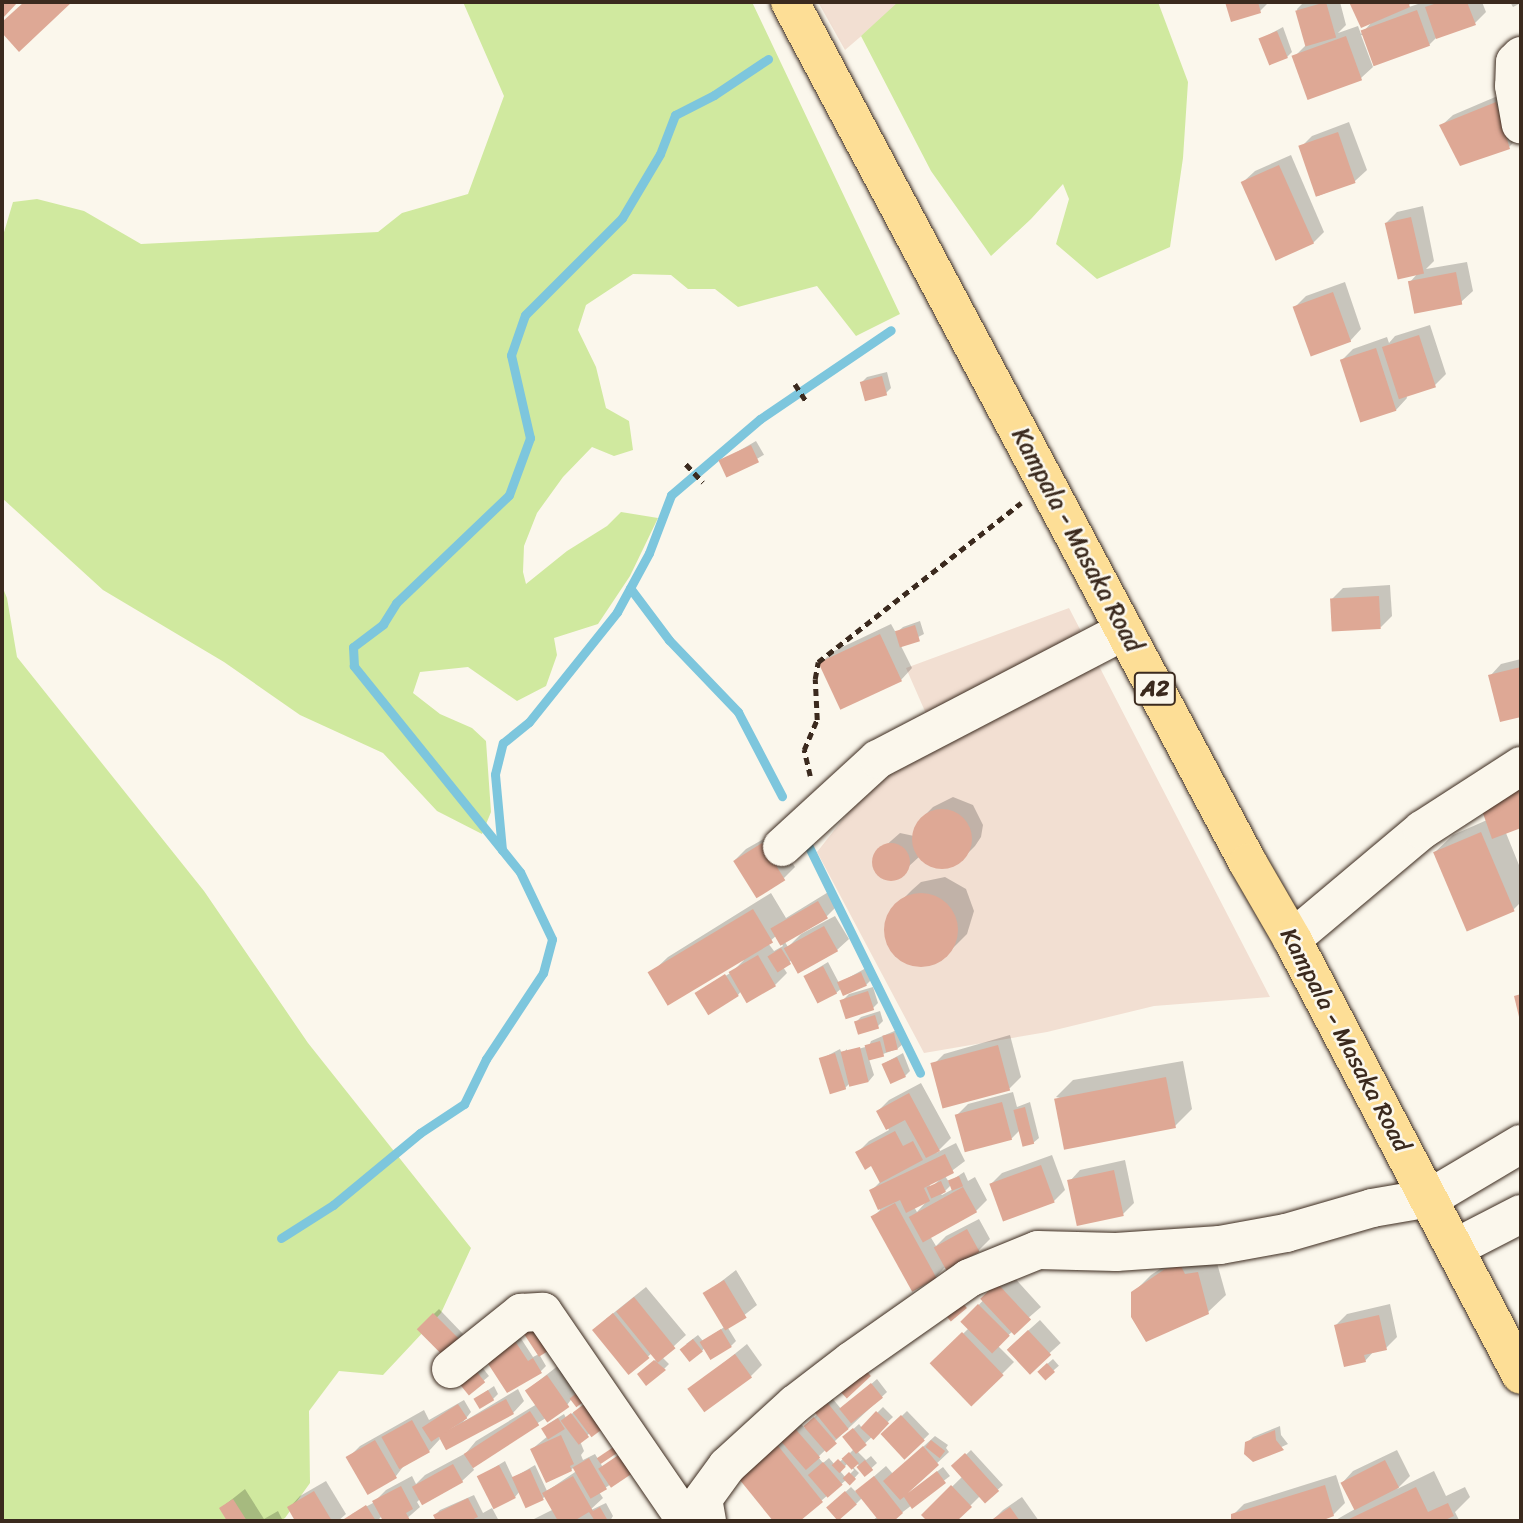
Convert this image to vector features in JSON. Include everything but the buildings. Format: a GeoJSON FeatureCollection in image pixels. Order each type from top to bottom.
{"type":"FeatureCollection","features":[{"type":"Feature","properties":{"kind":"main road","name":"Kampala - Masaka Road"},"geometry":{"type":"LineString","coordinates":[[790,2],[1248,863],[1292,939],[1430,1198],[1521,1375]]}},
{"type":"Feature","properties":{"kind":"street"},"geometry":{"type":"LineString","coordinates":[[1521,56],[1515,62],[1514,72],[1521,124]]}},
{"type":"Feature","properties":{"kind":"street"},"geometry":{"type":"LineString","coordinates":[[782,847],[878,759],[1124,631]]}},
{"type":"Feature","properties":{"kind":"street"},"geometry":{"type":"LineString","coordinates":[[1292,939],[1422,830],[1521,766]]}},
{"type":"Feature","properties":{"kind":"street"},"geometry":{"type":"LineString","coordinates":[[707,1521],[703,1499],[727,1466],[796,1404],[851,1361],[969,1278],[1038,1250],[1116,1252],[1220,1245],[1286,1233],[1398,1202],[1430,1198],[1521,1144]]}},
{"type":"Feature","properties":{"kind":"street"},"geometry":{"type":"LineString","coordinates":[[1455,1248],[1521,1214]]}},
{"type":"Feature","properties":{"kind":"street"},"geometry":{"type":"LineString","coordinates":[[451,1369],[521,1313],[543,1312],[686,1521]]}},
{"type":"Feature","properties":{"kind":"path"},"geometry":{"type":"LineString","coordinates":[[795,384],[806,401]]}},
{"type":"Feature","properties":{"kind":"path"},"geometry":{"type":"LineString","coordinates":[[686,464],[703,482]]}},
{"type":"Feature","properties":{"kind":"path"},"geometry":{"type":"LineString","coordinates":[[811,782],[804,750],[817,720],[815,679],[818,662],[1047,483]]}},
{"type":"Feature","properties":{"kind":"shaded area"},"geometry":{"type":"Polygon","coordinates":[[[818,2],[901,2],[845,50],[818,2]]]}},
{"type":"Feature","properties":{"kind":"shaded area"},"geometry":{"type":"Polygon","coordinates":[[[1069,608],[1270,997],[1154,1006],[1047,1032],[924,1053],[817,852],[889,761],[938,741],[906,668],[1069,608]]]}},
{"type":"Feature","properties":{"kind":"green space"},"geometry":{"type":"Polygon","coordinates":[[[463,2],[752,2],[900,314],[856,336],[817,286],[738,307],[715,289],[688,289],[671,275],[633,274],[586,305],[578,330],[596,367],[606,408],[629,421],[633,450],[614,456],[592,447],[563,477],[537,513],[524,546],[523,572],[526,584],[567,551],[607,526],[621,512],[658,518],[630,576],[598,624],[554,638],[557,655],[546,686],[517,701],[468,667],[420,672],[413,693],[440,714],[472,728],[486,741],[491,812],[482,834],[437,811],[383,753],[300,715],[224,662],[103,590],[2,498],[2,239],[13,202],[37,199],[84,211],[141,244],[378,232],[402,213],[468,194],[504,96],[463,2]]]}},
{"type":"Feature","properties":{"kind":"green space"},"geometry":{"type":"Polygon","coordinates":[[[898,2],[1158,2],[1188,82],[1183,158],[1170,247],[1097,279],[1056,244],[1069,199],[1063,184],[1031,219],[991,256],[931,171],[861,36],[898,2]]]}},
{"type":"Feature","properties":{"kind":"green space"},"geometry":{"type":"Polygon","coordinates":[[[2,586],[7,598],[17,657],[204,891],[308,1043],[471,1248],[441,1313],[383,1375],[339,1371],[309,1411],[310,1483],[285,1518],[279,1521],[2,1521],[2,586]]]}},
{"type":"Feature","properties":{"kind":"waterway"},"geometry":{"type":"LineString","coordinates":[[281,1238],[333,1205],[420,1133],[464,1104],[486,1059],[543,973],[552,939],[520,872],[354,666],[353,647],[383,624],[396,603],[509,495],[530,438],[511,355],[525,315],[622,218],[660,154],[675,115],[714,95],[768,59]]}},
{"type":"Feature","properties":{"kind":"waterway"},"geometry":{"type":"LineString","coordinates":[[502,850],[495,774],[503,743],[529,722],[617,612],[649,553],[671,495],[760,419],[891,330]]}},
{"type":"Feature","properties":{"kind":"waterway"},"geometry":{"type":"LineString","coordinates":[[630,588],[669,640],[738,712],[782,796]]}},
{"type":"Feature","properties":{"kind":"waterway"},"geometry":{"type":"LineString","coordinates":[[807,843],[920,1073]]}}]}
